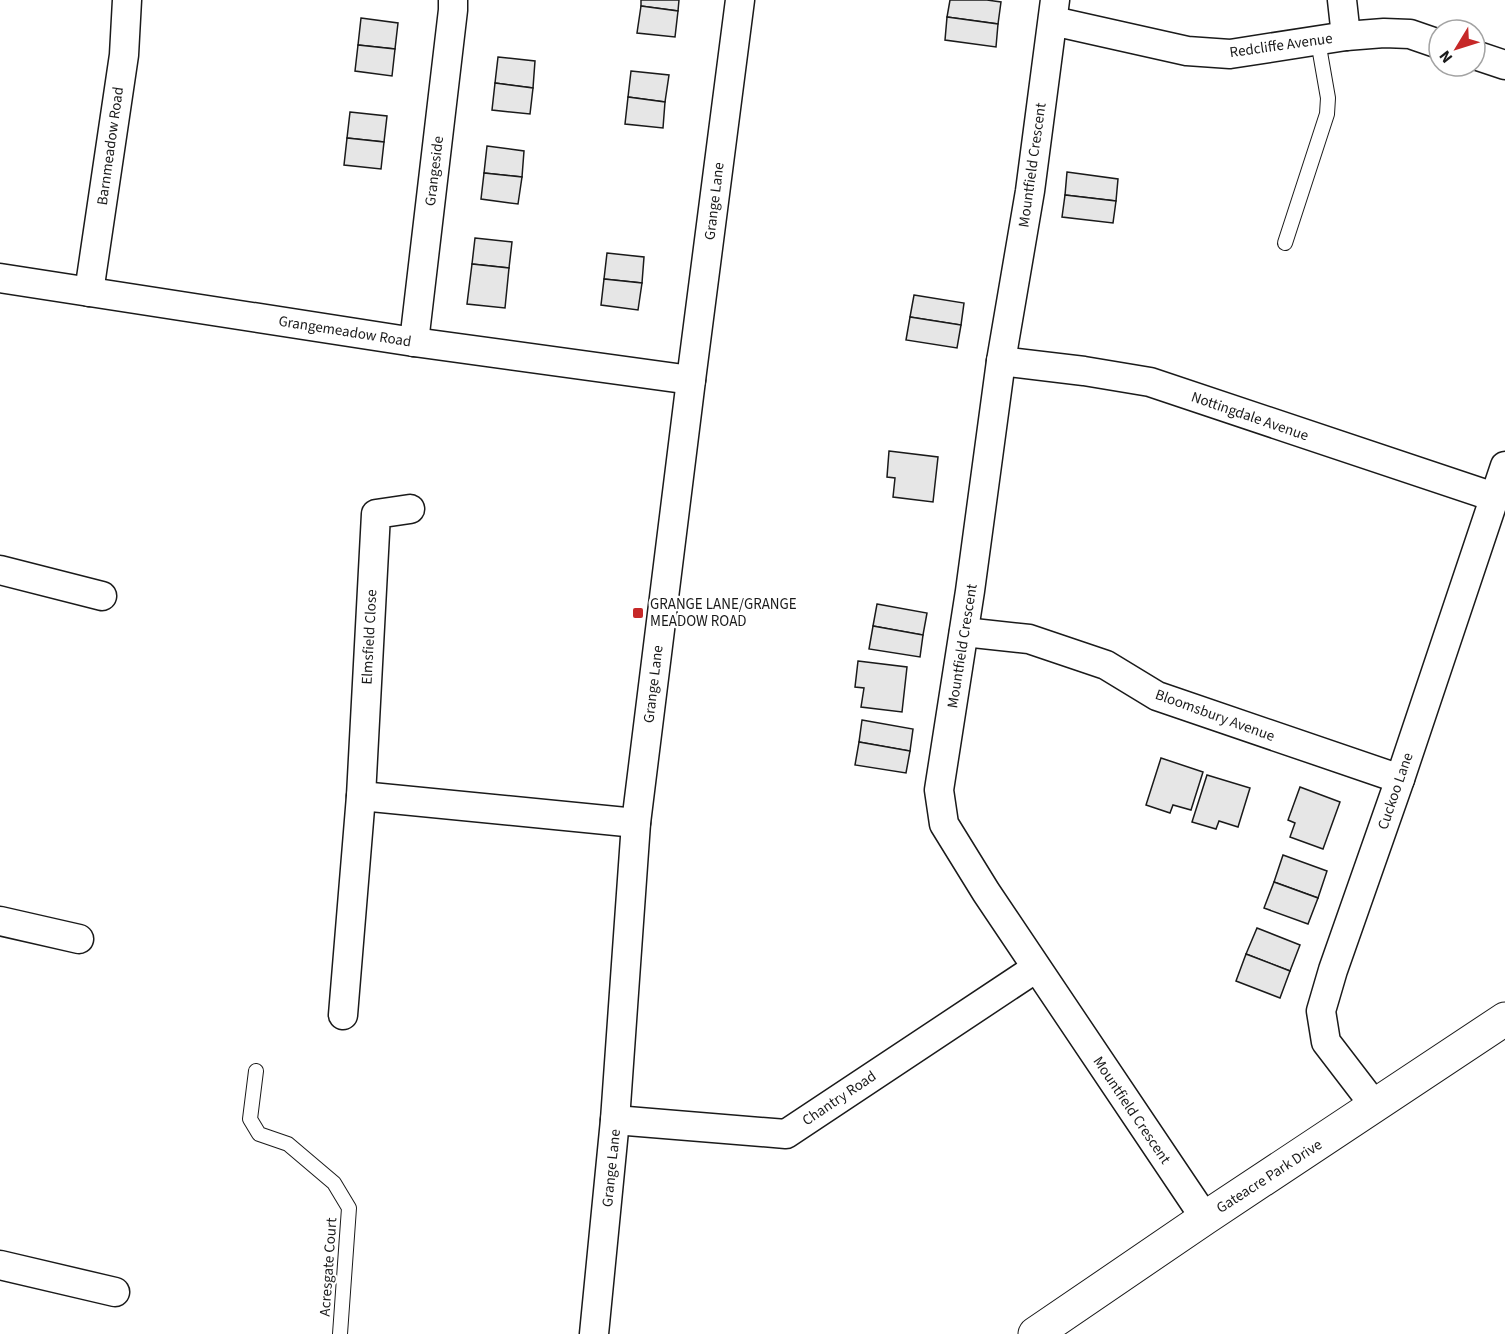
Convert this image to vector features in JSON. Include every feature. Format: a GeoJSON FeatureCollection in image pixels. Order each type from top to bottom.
{"type":"FeatureCollection","features":[{"type":"Feature","properties":{"kind":"street","name":"Barnmeadow Road"},"geometry":{"type":"LineString","coordinates":[[89,292],[124,55],[127,0]]}},
{"type":"Feature","properties":{"kind":"street","name":"Grangeside"},"geometry":{"type":"LineString","coordinates":[[414,342],[453,0]]}},
{"type":"Feature","properties":{"kind":"street","name":"Grange Lane"},"geometry":{"type":"LineString","coordinates":[[594,1334],[615,1120],[636,823],[740,0]]}},
{"type":"Feature","properties":{"kind":"street"},"geometry":{"type":"LineString","coordinates":[[1342,0],[1346,36]]}},
{"type":"Feature","properties":{"kind":"street","name":"Redcliffe Avenue"},"geometry":{"type":"LineString","coordinates":[[1054,11],[1187,51],[1219,54],[1346,36],[1384,33],[1410,34],[1427,40]]}},
{"type":"Feature","properties":{"kind":"street","name":"Mountfield Crescent"},"geometry":{"type":"LineString","coordinates":[[1054,11],[1030,191],[1000,361],[964,632],[939,790],[944,824],[986,892],[1205,1218]]}},
{"type":"Feature","properties":{"kind":"street"},"geometry":{"type":"LineString","coordinates":[[1487,59],[1505,65]]}},
{"type":"Feature","properties":{"kind":"street","name":"Grangemeadow Road"},"geometry":{"type":"LineString","coordinates":[[0,278],[414,342],[691,380]]}},
{"type":"Feature","properties":{"kind":"street","name":"Nottingdale Avenue"},"geometry":{"type":"LineString","coordinates":[[1000,361],[1150,382],[1494,497]]}},
{"type":"Feature","properties":{"kind":"street","name":"Cuckoo Lane"},"geometry":{"type":"LineString","coordinates":[[1375,1106],[1326,1042],[1321,1011],[1505,466]]}},
{"type":"Feature","properties":{"kind":"street","name":"Elmsfield Close"},"geometry":{"type":"LineString","coordinates":[[343,1015],[361,796],[376,514],[410,509]]}},
{"type":"Feature","properties":{"kind":"street"},"geometry":{"type":"LineString","coordinates":[[0,570],[102,596]]}},
{"type":"Feature","properties":{"kind":"street","name":"Bloomsbury Avenue"},"geometry":{"type":"LineString","coordinates":[[964,632],[1029,639],[1106,665],[1157,696],[1400,779]]}},
{"type":"Feature","properties":{"kind":"street"},"geometry":{"type":"LineString","coordinates":[[361,796],[636,823]]}},
{"type":"Feature","properties":{"kind":"street"},"geometry":{"type":"LineString","coordinates":[[0,921],[79,939]]}},
{"type":"Feature","properties":{"kind":"street","name":"Chantry Road"},"geometry":{"type":"LineString","coordinates":[[615,1120],[786,1134],[1036,968]]}},
{"type":"Feature","properties":{"kind":"street","name":"Gateacre Park Drive"},"geometry":{"type":"LineString","coordinates":[[1035,1334],[1505,1019]]}},
{"type":"Feature","properties":{"kind":"street"},"geometry":{"type":"LineString","coordinates":[[0,1265],[115,1292]]}},
{"type":"Feature","properties":{"kind":"lane"},"geometry":{"type":"LineString","coordinates":[[1285,243],[1327,114],[1328,98],[1318,40]]}},
{"type":"Feature","properties":{"kind":"lane","name":"Acresgate Court"},"geometry":{"type":"LineString","coordinates":[[256,1071],[250,1119],[259,1134],[288,1144],[334,1183],[349,1208],[340,1334]]}},
{"type":"Feature","properties":{"kind":"building"},"geometry":{"type":"Polygon","coordinates":[[[641,0],[679,0],[678,11],[641,6],[641,0]]]}},
{"type":"Feature","properties":{"kind":"building"},"geometry":{"type":"Polygon","coordinates":[[[950,0],[1001,2],[998,24],[947,17],[950,0]]]}},
{"type":"Feature","properties":{"kind":"building"},"geometry":{"type":"Polygon","coordinates":[[[641,6],[678,11],[675,37],[637,33],[641,6]]]}},
{"type":"Feature","properties":{"kind":"building"},"geometry":{"type":"Polygon","coordinates":[[[947,17],[998,24],[996,47],[945,40],[947,17]]]}},
{"type":"Feature","properties":{"kind":"building"},"geometry":{"type":"Polygon","coordinates":[[[361,18],[398,23],[395,49],[358,45],[361,18]]]}},
{"type":"Feature","properties":{"kind":"building"},"geometry":{"type":"Polygon","coordinates":[[[358,45],[395,49],[392,76],[355,71],[358,45]]]}},
{"type":"Feature","properties":{"kind":"building"},"geometry":{"type":"Polygon","coordinates":[[[498,57],[535,61],[533,88],[495,83],[498,57]]]}},
{"type":"Feature","properties":{"kind":"building"},"geometry":{"type":"Polygon","coordinates":[[[631,71],[669,75],[665,102],[628,97],[631,71]]]}},
{"type":"Feature","properties":{"kind":"building"},"geometry":{"type":"Polygon","coordinates":[[[495,83],[533,88],[530,114],[492,110],[495,83]]]}},
{"type":"Feature","properties":{"kind":"building"},"geometry":{"type":"Polygon","coordinates":[[[628,97],[665,102],[663,128],[625,124],[628,97]]]}},
{"type":"Feature","properties":{"kind":"building"},"geometry":{"type":"Polygon","coordinates":[[[350,112],[387,116],[384,142],[347,138],[350,112]]]}},
{"type":"Feature","properties":{"kind":"building"},"geometry":{"type":"Polygon","coordinates":[[[347,138],[384,142],[381,169],[344,165],[347,138]]]}},
{"type":"Feature","properties":{"kind":"building"},"geometry":{"type":"Polygon","coordinates":[[[487,146],[524,151],[522,177],[484,173],[487,146]]]}},
{"type":"Feature","properties":{"kind":"building"},"geometry":{"type":"Polygon","coordinates":[[[1067,172],[1118,179],[1116,201],[1065,195],[1067,172]]]}},
{"type":"Feature","properties":{"kind":"building"},"geometry":{"type":"Polygon","coordinates":[[[484,173],[522,177],[518,204],[481,199],[484,173]]]}},
{"type":"Feature","properties":{"kind":"building"},"geometry":{"type":"Polygon","coordinates":[[[1065,195],[1116,201],[1113,223],[1062,217],[1065,195]]]}},
{"type":"Feature","properties":{"kind":"building"},"geometry":{"type":"Polygon","coordinates":[[[475,238],[512,242],[509,268],[472,264],[475,238]]]}},
{"type":"Feature","properties":{"kind":"building"},"geometry":{"type":"Polygon","coordinates":[[[607,253],[644,257],[642,283],[604,279],[607,253]]]}},
{"type":"Feature","properties":{"kind":"building"},"geometry":{"type":"Polygon","coordinates":[[[472,264],[509,268],[505,308],[467,304],[472,264]]]}},
{"type":"Feature","properties":{"kind":"building"},"geometry":{"type":"Polygon","coordinates":[[[604,279],[642,283],[638,310],[601,305],[604,279]]]}},
{"type":"Feature","properties":{"kind":"building"},"geometry":{"type":"Polygon","coordinates":[[[914,295],[964,303],[961,325],[910,317],[914,295]]]}},
{"type":"Feature","properties":{"kind":"building"},"geometry":{"type":"Polygon","coordinates":[[[910,317],[961,325],[957,348],[906,340],[910,317]]]}},
{"type":"Feature","properties":{"kind":"building"},"geometry":{"type":"Polygon","coordinates":[[[889,451],[938,457],[933,502],[893,497],[895,478],[887,477],[889,451]]]}},
{"type":"Feature","properties":{"kind":"building"},"geometry":{"type":"Polygon","coordinates":[[[877,604],[927,613],[923,635],[873,626],[877,604]]]}},
{"type":"Feature","properties":{"kind":"building"},"geometry":{"type":"Polygon","coordinates":[[[873,626],[923,635],[920,657],[869,649],[873,626]]]}},
{"type":"Feature","properties":{"kind":"building"},"geometry":{"type":"Polygon","coordinates":[[[858,661],[907,667],[902,712],[861,707],[864,688],[855,687],[858,661]]]}},
{"type":"Feature","properties":{"kind":"building"},"geometry":{"type":"Polygon","coordinates":[[[862,720],[913,729],[910,751],[859,742],[862,720]]]}},
{"type":"Feature","properties":{"kind":"building"},"geometry":{"type":"Polygon","coordinates":[[[859,742],[910,751],[906,773],[855,765],[859,742]]]}},
{"type":"Feature","properties":{"kind":"building"},"geometry":{"type":"Polygon","coordinates":[[[1161,758],[1203,772],[1191,810],[1173,805],[1170,813],[1146,805],[1161,758]]]}},
{"type":"Feature","properties":{"kind":"building"},"geometry":{"type":"Polygon","coordinates":[[[1207,775],[1250,788],[1238,827],[1219,821],[1216,829],[1192,822],[1207,775]]]}},
{"type":"Feature","properties":{"kind":"building"},"geometry":{"type":"Polygon","coordinates":[[[1300,787],[1340,802],[1323,849],[1290,837],[1295,823],[1288,820],[1300,787]]]}},
{"type":"Feature","properties":{"kind":"building"},"geometry":{"type":"Polygon","coordinates":[[[1283,855],[1327,871],[1318,898],[1274,882],[1283,855]]]}},
{"type":"Feature","properties":{"kind":"building"},"geometry":{"type":"Polygon","coordinates":[[[1274,882],[1318,898],[1308,924],[1264,908],[1274,882]]]}},
{"type":"Feature","properties":{"kind":"building"},"geometry":{"type":"Polygon","coordinates":[[[1257,928],[1300,945],[1290,971],[1246,954],[1257,928]]]}},
{"type":"Feature","properties":{"kind":"building"},"geometry":{"type":"Polygon","coordinates":[[[1246,954],[1290,971],[1280,998],[1236,981],[1246,954]]]}},
{"type":"Feature","properties":{"kind":"place","name":"GRANGE LANE/GRANGE MEADOW ROAD"},"geometry":{"type":"Point","coordinates":[638,613]}}]}
